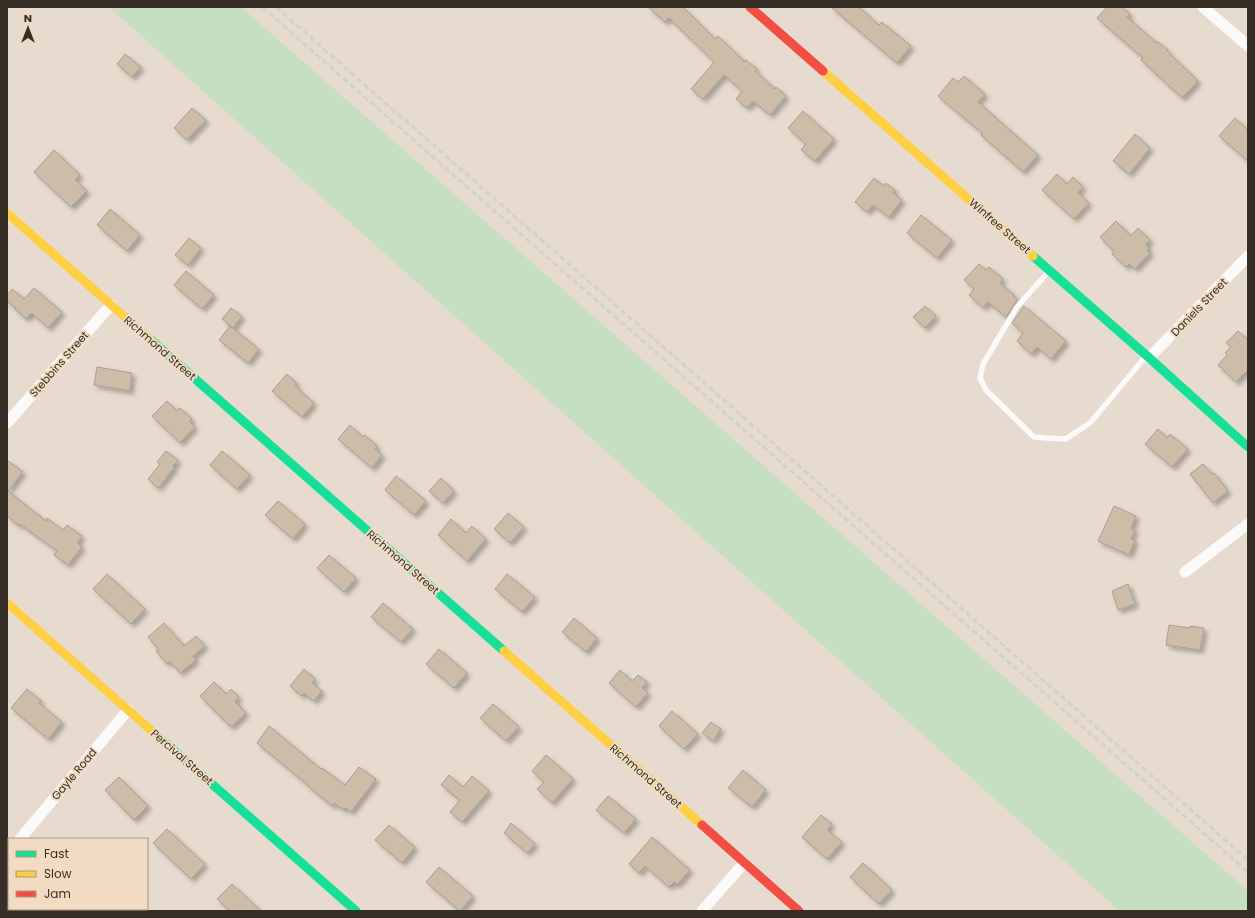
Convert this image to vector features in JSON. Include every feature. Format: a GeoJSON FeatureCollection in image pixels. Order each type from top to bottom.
{"type":"FeatureCollection","features":[{"type":"Feature","properties":{"kind":"street","name":"Winfree Street"},"geometry":{"type":"LineString","coordinates":[[750,7],[1050,270],[1248,447]]}},
{"type":"Feature","properties":{"kind":"street"},"geometry":{"type":"LineString","coordinates":[[1203,7],[1248,46]]}},
{"type":"Feature","properties":{"kind":"street","name":"Richmond Street"},"geometry":{"type":"LineString","coordinates":[[7,213],[799,911]]}},
{"type":"Feature","properties":{"kind":"street","name":"Daniels Street"},"geometry":{"type":"LineString","coordinates":[[1148,357],[1248,256]]}},
{"type":"Feature","properties":{"kind":"street","name":"Stebbins Street"},"geometry":{"type":"LineString","coordinates":[[7,424],[111,305]]}},
{"type":"Feature","properties":{"kind":"street"},"geometry":{"type":"LineString","coordinates":[[1185,572],[1248,524]]}},
{"type":"Feature","properties":{"kind":"street","name":"Percival Street"},"geometry":{"type":"LineString","coordinates":[[7,603],[356,911]]}},
{"type":"Feature","properties":{"kind":"street","name":"Gayle Road"},"geometry":{"type":"LineString","coordinates":[[21,838],[128,710]]}},
{"type":"Feature","properties":{"kind":"street"},"geometry":{"type":"LineString","coordinates":[[702,911],[744,862]]}},
{"type":"Feature","properties":{"kind":"lane"},"geometry":{"type":"LineString","coordinates":[[1050,270],[1017,307],[983,364],[980,378],[986,390],[1034,436],[1066,439],[1091,422],[1148,357]]}},
{"type":"Feature","properties":{"kind":"green space"},"geometry":{"type":"Polygon","coordinates":[[[109,7],[241,7],[1248,891],[1248,911],[1120,911],[109,7]]]}},
{"type":"Feature","properties":{"kind":"building"},"geometry":{"type":"Polygon","coordinates":[[[648,7],[683,7],[715,39],[718,36],[745,62],[746,60],[757,69],[755,71],[775,89],[776,87],[786,96],[770,115],[753,101],[747,108],[736,99],[742,91],[724,75],[703,99],[691,89],[714,62],[669,18],[665,22],[648,7]]]}},
{"type":"Feature","properties":{"kind":"building"},"geometry":{"type":"Polygon","coordinates":[[[831,7],[859,7],[879,25],[882,22],[911,46],[897,63],[831,7]]]}},
{"type":"Feature","properties":{"kind":"building"},"geometry":{"type":"Polygon","coordinates":[[[1107,7],[1122,7],[1130,14],[1127,17],[1157,43],[1158,42],[1168,50],[1167,51],[1198,81],[1182,98],[1141,60],[1143,58],[1097,18],[1107,7]]]}},
{"type":"Feature","properties":{"kind":"building"},"geometry":{"type":"Polygon","coordinates":[[[125,54],[141,67],[132,77],[117,64],[125,54]]]}},
{"type":"Feature","properties":{"kind":"building"},"geometry":{"type":"Polygon","coordinates":[[[964,76],[985,94],[978,102],[1038,155],[1023,172],[981,135],[982,133],[938,96],[953,78],[958,82],[964,76]]]}},
{"type":"Feature","properties":{"kind":"building"},"geometry":{"type":"Polygon","coordinates":[[[192,108],[206,120],[187,140],[174,128],[192,108]]]}},
{"type":"Feature","properties":{"kind":"building"},"geometry":{"type":"Polygon","coordinates":[[[803,111],[834,139],[815,161],[801,150],[806,144],[788,128],[803,111]]]}},
{"type":"Feature","properties":{"kind":"building"},"geometry":{"type":"Polygon","coordinates":[[[1235,118],[1248,130],[1248,161],[1219,136],[1235,118]]]}},
{"type":"Feature","properties":{"kind":"building"},"geometry":{"type":"Polygon","coordinates":[[[1135,134],[1150,148],[1129,174],[1113,161],[1135,134]]]}},
{"type":"Feature","properties":{"kind":"building"},"geometry":{"type":"Polygon","coordinates":[[[54,150],[80,175],[75,180],[87,191],[71,207],[34,172],[54,150]]]}},
{"type":"Feature","properties":{"kind":"building"},"geometry":{"type":"Polygon","coordinates":[[[1057,174],[1067,184],[1073,177],[1083,187],[1078,193],[1089,203],[1074,219],[1042,190],[1057,174]]]}},
{"type":"Feature","properties":{"kind":"building"},"geometry":{"type":"Polygon","coordinates":[[[874,178],[884,186],[886,183],[895,190],[893,193],[902,200],[889,217],[873,205],[867,212],[855,202],[874,178]]]}},
{"type":"Feature","properties":{"kind":"building"},"geometry":{"type":"Polygon","coordinates":[[[110,209],[140,235],[127,251],[97,225],[110,209]]]}},
{"type":"Feature","properties":{"kind":"building"},"geometry":{"type":"Polygon","coordinates":[[[921,215],[952,240],[937,258],[907,233],[921,215]]]}},
{"type":"Feature","properties":{"kind":"building"},"geometry":{"type":"Polygon","coordinates":[[[1116,221],[1131,236],[1138,228],[1150,240],[1146,245],[1149,248],[1147,250],[1150,253],[1135,269],[1129,264],[1126,267],[1112,254],[1114,251],[1100,237],[1116,221]]]}},
{"type":"Feature","properties":{"kind":"building"},"geometry":{"type":"Polygon","coordinates":[[[189,238],[201,248],[188,265],[175,255],[189,238]]]}},
{"type":"Feature","properties":{"kind":"building"},"geometry":{"type":"Polygon","coordinates":[[[979,264],[986,270],[989,267],[1003,279],[1000,283],[1014,295],[1013,296],[1017,300],[1006,317],[988,302],[983,308],[969,295],[974,289],[964,280],[979,264]]]}},
{"type":"Feature","properties":{"kind":"building"},"geometry":{"type":"Polygon","coordinates":[[[186,271],[214,295],[202,309],[174,285],[186,271]]]}},
{"type":"Feature","properties":{"kind":"building"},"geometry":{"type":"Polygon","coordinates":[[[34,288],[62,312],[48,328],[32,313],[26,319],[7,301],[7,295],[12,289],[24,299],[34,288]]]}},
{"type":"Feature","properties":{"kind":"building"},"geometry":{"type":"Polygon","coordinates":[[[925,306],[936,316],[925,328],[913,317],[925,306]]]}},
{"type":"Feature","properties":{"kind":"building"},"geometry":{"type":"Polygon","coordinates":[[[1024,306],[1066,341],[1051,359],[1037,347],[1031,354],[1017,341],[1023,333],[1012,323],[1024,306]]]}},
{"type":"Feature","properties":{"kind":"building"},"geometry":{"type":"Polygon","coordinates":[[[231,308],[242,316],[233,328],[222,319],[231,308]]]}},
{"type":"Feature","properties":{"kind":"building"},"geometry":{"type":"Polygon","coordinates":[[[230,326],[259,349],[248,363],[219,340],[230,326]]]}},
{"type":"Feature","properties":{"kind":"building"},"geometry":{"type":"Polygon","coordinates":[[[1238,331],[1248,340],[1248,370],[1236,382],[1218,365],[1227,355],[1225,353],[1231,347],[1226,343],[1238,331]]]}},
{"type":"Feature","properties":{"kind":"building"},"geometry":{"type":"Polygon","coordinates":[[[97,367],[132,373],[130,391],[94,385],[97,367]]]}},
{"type":"Feature","properties":{"kind":"building"},"geometry":{"type":"Polygon","coordinates":[[[287,374],[297,384],[295,386],[314,403],[302,417],[272,391],[287,374]]]}},
{"type":"Feature","properties":{"kind":"building"},"geometry":{"type":"Polygon","coordinates":[[[167,401],[177,411],[180,408],[192,419],[190,422],[195,427],[180,443],[152,416],[167,401]]]}},
{"type":"Feature","properties":{"kind":"building"},"geometry":{"type":"Polygon","coordinates":[[[350,425],[363,437],[365,435],[377,446],[375,449],[382,455],[372,468],[338,439],[350,425]]]}},
{"type":"Feature","properties":{"kind":"building"},"geometry":{"type":"Polygon","coordinates":[[[1158,429],[1167,438],[1170,434],[1188,449],[1172,467],[1145,444],[1158,429]]]}},
{"type":"Feature","properties":{"kind":"building"},"geometry":{"type":"Polygon","coordinates":[[[166,451],[178,460],[173,466],[174,468],[158,488],[148,479],[160,464],[157,462],[166,451]]]}},
{"type":"Feature","properties":{"kind":"building"},"geometry":{"type":"Polygon","coordinates":[[[222,451],[250,475],[237,489],[210,465],[222,451]]]}},
{"type":"Feature","properties":{"kind":"building"},"geometry":{"type":"Polygon","coordinates":[[[7,460],[23,472],[8,491],[46,521],[47,518],[63,530],[67,525],[82,536],[77,543],[82,547],[68,565],[54,555],[57,551],[20,524],[19,526],[7,516],[7,460]]]}},
{"type":"Feature","properties":{"kind":"building"},"geometry":{"type":"Polygon","coordinates":[[[1203,464],[1212,474],[1214,473],[1228,491],[1213,503],[1190,474],[1203,464]]]}},
{"type":"Feature","properties":{"kind":"building"},"geometry":{"type":"Polygon","coordinates":[[[396,476],[426,501],[414,515],[385,490],[396,476]]]}},
{"type":"Feature","properties":{"kind":"building"},"geometry":{"type":"Polygon","coordinates":[[[441,478],[454,491],[443,503],[429,491],[441,478]]]}},
{"type":"Feature","properties":{"kind":"building"},"geometry":{"type":"Polygon","coordinates":[[[278,501],[305,524],[293,539],[265,515],[278,501]]]}},
{"type":"Feature","properties":{"kind":"building"},"geometry":{"type":"Polygon","coordinates":[[[1114,506],[1136,516],[1131,529],[1135,530],[1131,539],[1135,541],[1129,555],[1098,541],[1114,506]]]}},
{"type":"Feature","properties":{"kind":"building"},"geometry":{"type":"Polygon","coordinates":[[[508,513],[524,527],[510,543],[494,529],[508,513]]]}},
{"type":"Feature","properties":{"kind":"building"},"geometry":{"type":"Polygon","coordinates":[[[451,519],[466,533],[472,526],[486,539],[467,561],[438,535],[451,519]]]}},
{"type":"Feature","properties":{"kind":"building"},"geometry":{"type":"Polygon","coordinates":[[[329,555],[356,578],[344,592],[317,568],[329,555]]]}},
{"type":"Feature","properties":{"kind":"building"},"geometry":{"type":"Polygon","coordinates":[[[107,574],[145,609],[131,624],[93,589],[107,574]]]}},
{"type":"Feature","properties":{"kind":"building"},"geometry":{"type":"Polygon","coordinates":[[[507,574],[535,597],[522,612],[495,589],[507,574]]]}},
{"type":"Feature","properties":{"kind":"building"},"geometry":{"type":"Polygon","coordinates":[[[1128,584],[1135,604],[1118,610],[1112,591],[1128,584]]]}},
{"type":"Feature","properties":{"kind":"building"},"geometry":{"type":"Polygon","coordinates":[[[383,603],[413,629],[401,642],[371,617],[383,603]]]}},
{"type":"Feature","properties":{"kind":"building"},"geometry":{"type":"Polygon","coordinates":[[[574,618],[597,638],[586,652],[562,632],[574,618]]]}},
{"type":"Feature","properties":{"kind":"building"},"geometry":{"type":"Polygon","coordinates":[[[164,623],[184,646],[196,636],[205,646],[193,656],[196,660],[180,673],[170,661],[167,664],[156,651],[159,650],[148,637],[164,623]]]}},
{"type":"Feature","properties":{"kind":"building"},"geometry":{"type":"Polygon","coordinates":[[[1169,625],[1204,628],[1200,650],[1166,645],[1169,625]]]}},
{"type":"Feature","properties":{"kind":"building"},"geometry":{"type":"Polygon","coordinates":[[[439,649],[467,673],[454,688],[426,664],[439,649]]]}},
{"type":"Feature","properties":{"kind":"building"},"geometry":{"type":"Polygon","coordinates":[[[304,669],[315,679],[312,683],[322,691],[314,701],[304,693],[302,696],[290,686],[304,669]]]}},
{"type":"Feature","properties":{"kind":"building"},"geometry":{"type":"Polygon","coordinates":[[[620,670],[632,681],[638,675],[647,682],[642,688],[648,693],[636,707],[609,683],[620,670]]]}},
{"type":"Feature","properties":{"kind":"building"},"geometry":{"type":"Polygon","coordinates":[[[214,682],[226,694],[231,689],[239,697],[235,702],[246,713],[231,727],[200,696],[214,682]]]}},
{"type":"Feature","properties":{"kind":"building"},"geometry":{"type":"Polygon","coordinates":[[[27,689],[41,701],[39,703],[62,722],[48,739],[11,708],[27,689]]]}},
{"type":"Feature","properties":{"kind":"building"},"geometry":{"type":"Polygon","coordinates":[[[493,704],[519,727],[506,741],[480,718],[493,704]]]}},
{"type":"Feature","properties":{"kind":"building"},"geometry":{"type":"Polygon","coordinates":[[[672,711],[698,734],[684,749],[659,726],[672,711]]]}},
{"type":"Feature","properties":{"kind":"building"},"geometry":{"type":"Polygon","coordinates":[[[711,722],[721,729],[713,741],[702,733],[711,722]]]}},
{"type":"Feature","properties":{"kind":"building"},"geometry":{"type":"Polygon","coordinates":[[[269,726],[321,769],[322,768],[345,785],[359,767],[376,779],[351,812],[346,808],[344,810],[334,803],[332,806],[257,743],[269,726]]]}},
{"type":"Feature","properties":{"kind":"building"},"geometry":{"type":"Polygon","coordinates":[[[546,755],[573,779],[552,803],[537,789],[544,782],[532,771],[546,755]]]}},
{"type":"Feature","properties":{"kind":"building"},"geometry":{"type":"Polygon","coordinates":[[[743,770],[766,790],[752,807],[728,788],[743,770]]]}},
{"type":"Feature","properties":{"kind":"building"},"geometry":{"type":"Polygon","coordinates":[[[449,775],[463,787],[472,776],[489,791],[462,822],[450,812],[460,800],[441,785],[449,775]]]}},
{"type":"Feature","properties":{"kind":"building"},"geometry":{"type":"Polygon","coordinates":[[[119,777],[148,806],[134,820],[105,790],[119,777]]]}},
{"type":"Feature","properties":{"kind":"building"},"geometry":{"type":"Polygon","coordinates":[[[608,796],[636,819],[624,833],[596,810],[608,796]]]}},
{"type":"Feature","properties":{"kind":"building"},"geometry":{"type":"Polygon","coordinates":[[[821,815],[832,824],[827,830],[842,842],[827,859],[802,837],[821,815]]]}},
{"type":"Feature","properties":{"kind":"building"},"geometry":{"type":"Polygon","coordinates":[[[511,823],[535,844],[527,853],[504,833],[511,823]]]}},
{"type":"Feature","properties":{"kind":"building"},"geometry":{"type":"Polygon","coordinates":[[[389,825],[415,847],[402,863],[375,840],[389,825]]]}},
{"type":"Feature","properties":{"kind":"building"},"geometry":{"type":"Polygon","coordinates":[[[167,829],[205,864],[191,879],[153,843],[167,829]]]}},
{"type":"Feature","properties":{"kind":"building"},"geometry":{"type":"Polygon","coordinates":[[[652,837],[690,870],[677,885],[674,882],[669,887],[645,866],[639,873],[629,864],[652,837]]]}},
{"type":"Feature","properties":{"kind":"building"},"geometry":{"type":"Polygon","coordinates":[[[863,863],[892,890],[879,904],[850,877],[863,863]]]}},
{"type":"Feature","properties":{"kind":"building"},"geometry":{"type":"Polygon","coordinates":[[[439,867],[473,896],[460,911],[426,882],[439,867]]]}},
{"type":"Feature","properties":{"kind":"building"},"geometry":{"type":"Polygon","coordinates":[[[232,884],[261,911],[230,911],[217,899],[232,884]]]}},
{"type":"Feature","properties":{"kind":"railway"},"geometry":{"type":"LineString","coordinates":[[262,7],[1248,872]]}},
{"type":"Feature","properties":{"kind":"railway"},"geometry":{"type":"LineString","coordinates":[[276,7],[1248,860]]}},
{"type":"Feature","properties":{"kind":"traffic: fast"},"geometry":{"type":"LineString","coordinates":[[1033,256],[1248,447]]}},
{"type":"Feature","properties":{"kind":"traffic: fast"},"geometry":{"type":"LineString","coordinates":[[151,340],[504,651]]}},
{"type":"Feature","properties":{"kind":"traffic: fast"},"geometry":{"type":"LineString","coordinates":[[162,740],[356,911]]}},
{"type":"Feature","properties":{"kind":"traffic: slow"},"geometry":{"type":"LineString","coordinates":[[823,71],[1033,256]]}},
{"type":"Feature","properties":{"kind":"traffic: slow"},"geometry":{"type":"LineString","coordinates":[[7,213],[151,340]]}},
{"type":"Feature","properties":{"kind":"traffic: slow"},"geometry":{"type":"LineString","coordinates":[[7,603],[162,740]]}},
{"type":"Feature","properties":{"kind":"traffic: slow"},"geometry":{"type":"LineString","coordinates":[[504,651],[702,825]]}},
{"type":"Feature","properties":{"kind":"traffic: jam"},"geometry":{"type":"LineString","coordinates":[[750,7],[823,71]]}},
{"type":"Feature","properties":{"kind":"traffic: jam"},"geometry":{"type":"LineString","coordinates":[[702,825],[799,911]]}}]}
